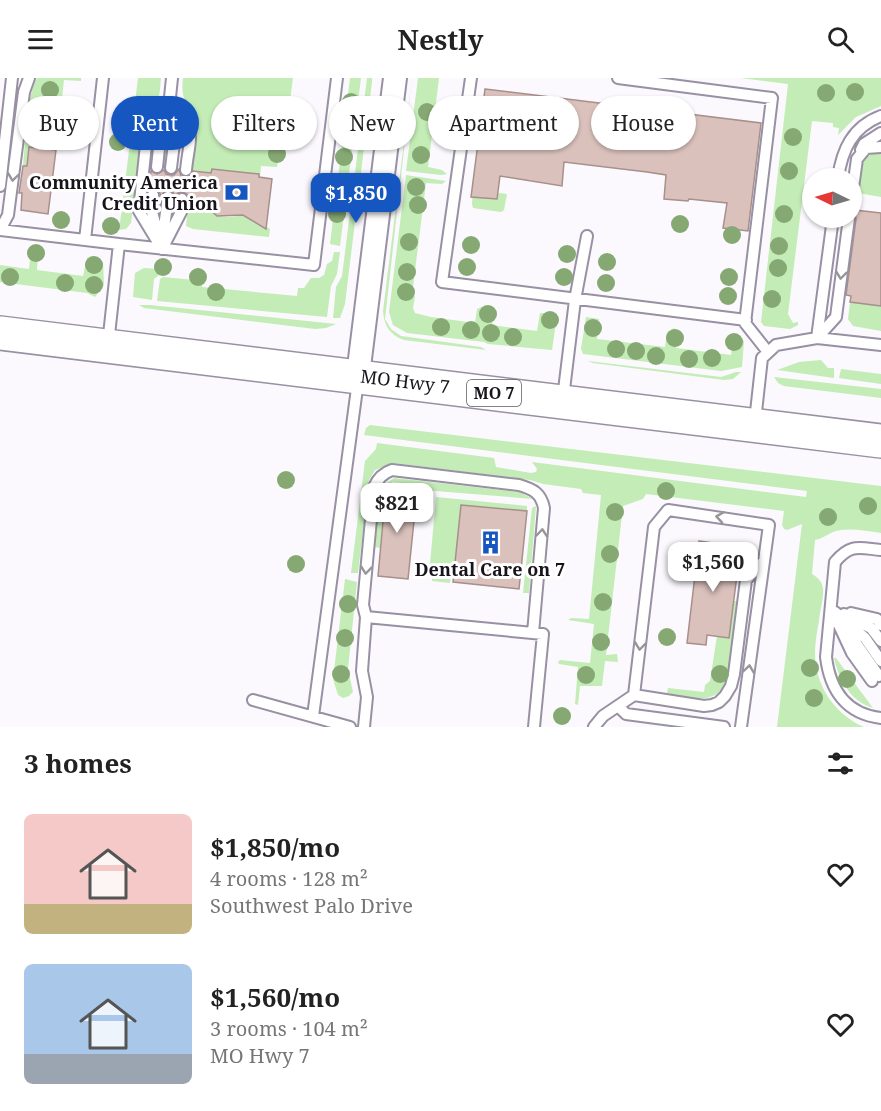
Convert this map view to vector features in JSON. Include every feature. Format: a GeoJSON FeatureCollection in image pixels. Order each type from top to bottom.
{"type":"FeatureCollection","features":[{"type":"Feature","properties":{"kind":"main road","name":"MO Hwy 7"},"geometry":{"type":"LineString","coordinates":[[0,333],[358,375],[881,441]]}},
{"type":"Feature","properties":{"kind":"street"},"geometry":{"type":"LineString","coordinates":[[358,375],[395,78]]}},
{"type":"Feature","properties":{"kind":"lane"},"geometry":{"type":"LineString","coordinates":[[0,186],[12,78]]}},
{"type":"Feature","properties":{"kind":"lane"},"geometry":{"type":"LineString","coordinates":[[29,78],[24,92],[8,215],[0,230],[314,265],[337,78]]}},
{"type":"Feature","properties":{"kind":"lane"},"geometry":{"type":"LineString","coordinates":[[85,240],[104,78]]}},
{"type":"Feature","properties":{"kind":"lane"},"geometry":{"type":"LineString","coordinates":[[170,96],[172,78]]}},
{"type":"Feature","properties":{"kind":"lane"},"geometry":{"type":"LineString","coordinates":[[471,78],[442,282],[746,320]]}},
{"type":"Feature","properties":{"kind":"lane"},"geometry":{"type":"LineString","coordinates":[[618,78],[772,98],[745,323],[768,352]]}},
{"type":"Feature","properties":{"kind":"lane"},"geometry":{"type":"LineString","coordinates":[[840,168],[844,149],[855,133],[881,116]]}},
{"type":"Feature","properties":{"kind":"lane"},"geometry":{"type":"LineString","coordinates":[[856,168],[864,144],[881,134]]}},
{"type":"Feature","properties":{"kind":"lane"},"geometry":{"type":"LineString","coordinates":[[860,153],[866,148],[881,147]]}},
{"type":"Feature","properties":{"kind":"lane"},"geometry":{"type":"LineString","coordinates":[[145,150],[139,211],[162,249]]}},
{"type":"Feature","properties":{"kind":"lane"},"geometry":{"type":"LineString","coordinates":[[157,167],[159,150]]}},
{"type":"Feature","properties":{"kind":"lane"},"geometry":{"type":"LineString","coordinates":[[171,168],[173,150]]}},
{"type":"Feature","properties":{"kind":"lane"},"geometry":{"type":"LineString","coordinates":[[186,170],[188,150]]}},
{"type":"Feature","properties":{"kind":"lane"},"geometry":{"type":"LineString","coordinates":[[153,195],[152,212],[162,249]]}},
{"type":"Feature","properties":{"kind":"lane"},"geometry":{"type":"LineString","coordinates":[[162,249],[168,197]]}},
{"type":"Feature","properties":{"kind":"lane"},"geometry":{"type":"LineString","coordinates":[[162,249],[181,212],[182,199]]}},
{"type":"Feature","properties":{"kind":"lane"},"geometry":{"type":"LineString","coordinates":[[817,338],[832,228]]}},
{"type":"Feature","properties":{"kind":"lane"},"geometry":{"type":"LineString","coordinates":[[817,338],[836,317],[848,228]]}},
{"type":"Feature","properties":{"kind":"lane"},"geometry":{"type":"LineString","coordinates":[[562,401],[575,300],[587,236]]}},
{"type":"Feature","properties":{"kind":"lane"},"geometry":{"type":"LineString","coordinates":[[108,346],[119,244]]}},
{"type":"Feature","properties":{"kind":"lane"},"geometry":{"type":"LineString","coordinates":[[755,425],[762,358],[776,345],[817,338],[881,345]]}},
{"type":"Feature","properties":{"kind":"lane"},"geometry":{"type":"LineString","coordinates":[[313,716],[358,375]]}},
{"type":"Feature","properties":{"kind":"lane"},"geometry":{"type":"LineString","coordinates":[[364,727],[368,697],[362,671],[366,617],[363,605],[374,488],[377,480],[384,473],[392,470],[519,485],[538,492],[544,508],[533,633]]}},
{"type":"Feature","properties":{"kind":"lane"},"geometry":{"type":"LineString","coordinates":[[634,695],[654,527],[668,510],[769,525],[741,727]]}},
{"type":"Feature","properties":{"kind":"lane"},"geometry":{"type":"LineString","coordinates":[[881,550],[853,547],[842,553],[836,562],[826,657],[830,679],[842,701],[871,717],[881,718]]}},
{"type":"Feature","properties":{"kind":"lane"},"geometry":{"type":"LineString","coordinates":[[594,727],[603,716],[634,695],[704,706],[712,705],[725,696],[734,674],[746,580],[764,561]]}},
{"type":"Feature","properties":{"kind":"lane"},"geometry":{"type":"LineString","coordinates":[[831,607],[877,619],[881,625]]}},
{"type":"Feature","properties":{"kind":"lane"},"geometry":{"type":"LineString","coordinates":[[831,607],[871,628],[881,641]]}},
{"type":"Feature","properties":{"kind":"lane"},"geometry":{"type":"LineString","coordinates":[[831,607],[865,638],[881,661]]}},
{"type":"Feature","properties":{"kind":"lane"},"geometry":{"type":"LineString","coordinates":[[831,607],[876,679]]}},
{"type":"Feature","properties":{"kind":"lane"},"geometry":{"type":"LineString","coordinates":[[366,617],[543,634],[534,727]]}},
{"type":"Feature","properties":{"kind":"lane"},"geometry":{"type":"LineString","coordinates":[[253,700],[350,727]]}},
{"type":"Feature","properties":{"kind":"lane"},"geometry":{"type":"LineString","coordinates":[[618,706],[626,714],[724,727]]}},
{"type":"Feature","properties":{"kind":"green space"},"geometry":{"type":"Polygon","coordinates":[[[37,78],[81,78],[81,81],[64,80],[62,96],[31,96],[37,78]]]}},
{"type":"Feature","properties":{"kind":"green space"},"geometry":{"type":"Polygon","coordinates":[[[138,78],[161,78],[159,96],[136,96],[138,78]]]}},
{"type":"Feature","properties":{"kind":"green space"},"geometry":{"type":"Polygon","coordinates":[[[183,78],[293,78],[291,96],[211,96],[211,150],[284,150],[282,162],[278,161],[277,167],[261,166],[260,177],[212,169],[213,212],[224,217],[245,215],[266,229],[267,227],[270,229],[269,237],[193,229],[186,226],[194,150],[199,150],[199,96],[183,96],[183,78]]]}},
{"type":"Feature","properties":{"kind":"green space"},"geometry":{"type":"Polygon","coordinates":[[[350,78],[361,78],[359,96],[348,96],[350,78]]]}},
{"type":"Feature","properties":{"kind":"green space"},"geometry":{"type":"Polygon","coordinates":[[[367,78],[372,78],[370,96],[365,96],[367,78]]]}},
{"type":"Feature","properties":{"kind":"green space"},"geometry":{"type":"Polygon","coordinates":[[[418,78],[439,78],[437,96],[428,96],[428,150],[430,150],[428,167],[442,170],[447,174],[406,171],[409,150],[416,150],[416,96],[418,78]]]}},
{"type":"Feature","properties":{"kind":"green space"},"geometry":{"type":"Polygon","coordinates":[[[741,78],[881,78],[881,106],[856,117],[838,135],[839,128],[833,127],[833,123],[812,121],[806,168],[802,168],[802,201],[788,314],[793,323],[798,322],[798,325],[790,329],[764,326],[761,322],[788,84],[741,78]]]}},
{"type":"Feature","properties":{"kind":"green space"},"geometry":{"type":"Polygon","coordinates":[[[24,150],[29,150],[27,166],[23,166],[24,150]]]}},
{"type":"Feature","properties":{"kind":"green space"},"geometry":{"type":"Polygon","coordinates":[[[129,150],[139,150],[131,223],[126,229],[117,230],[120,223],[129,150]]]}},
{"type":"Feature","properties":{"kind":"green space"},"geometry":{"type":"Polygon","coordinates":[[[341,150],[352,150],[340,246],[330,244],[341,150]]]}},
{"type":"Feature","properties":{"kind":"green space"},"geometry":{"type":"Polygon","coordinates":[[[358,150],[364,150],[345,304],[340,318],[333,318],[336,287],[342,276],[358,150]]]}},
{"type":"Feature","properties":{"kind":"green space"},"geometry":{"type":"Polygon","coordinates":[[[404,150],[385,319],[391,329],[401,336],[481,347],[486,350],[404,340],[391,333],[385,321],[383,311],[404,150]]]}},
{"type":"Feature","properties":{"kind":"green space"},"geometry":{"type":"Polygon","coordinates":[[[881,152],[881,197],[862,194],[862,168],[869,155],[881,152]]]}},
{"type":"Feature","properties":{"kind":"green space"},"geometry":{"type":"Polygon","coordinates":[[[406,175],[446,181],[442,184],[426,183],[412,295],[415,296],[413,308],[415,313],[475,323],[477,309],[486,305],[494,311],[492,325],[537,331],[540,313],[556,313],[552,350],[407,333],[393,325],[389,312],[406,175]]]}},
{"type":"Feature","properties":{"kind":"green space"},"geometry":{"type":"Polygon","coordinates":[[[473,186],[475,190],[507,194],[504,210],[501,212],[473,208],[473,186]]]}},
{"type":"Feature","properties":{"kind":"green space"},"geometry":{"type":"Polygon","coordinates":[[[35,248],[38,252],[37,270],[83,276],[87,258],[98,257],[103,263],[104,285],[95,297],[87,293],[0,282],[0,265],[29,269],[31,251],[35,248]]]}},
{"type":"Feature","properties":{"kind":"green space"},"geometry":{"type":"Polygon","coordinates":[[[334,252],[340,252],[337,274],[331,286],[327,317],[157,301],[160,279],[163,277],[194,280],[198,267],[203,272],[202,287],[297,296],[298,288],[304,288],[311,278],[324,275],[334,252]]]}},
{"type":"Feature","properties":{"kind":"green space"},"geometry":{"type":"Polygon","coordinates":[[[144,268],[159,269],[163,272],[154,279],[152,300],[133,297],[135,273],[144,268]]]}},
{"type":"Feature","properties":{"kind":"green space"},"geometry":{"type":"Polygon","coordinates":[[[850,302],[881,306],[881,331],[853,326],[848,319],[850,302]]]}},
{"type":"Feature","properties":{"kind":"green space"},"geometry":{"type":"Polygon","coordinates":[[[139,305],[336,324],[315,329],[144,308],[139,305]]]}},
{"type":"Feature","properties":{"kind":"green space"},"geometry":{"type":"Polygon","coordinates":[[[586,317],[599,319],[597,339],[665,347],[667,332],[674,328],[678,334],[676,348],[731,355],[734,337],[738,336],[744,341],[742,367],[721,371],[583,354],[581,349],[586,317]]]}},
{"type":"Feature","properties":{"kind":"green space"},"geometry":{"type":"Polygon","coordinates":[[[821,360],[828,368],[834,368],[834,378],[777,370],[799,362],[821,360]]]}},
{"type":"Feature","properties":{"kind":"green space"},"geometry":{"type":"Polygon","coordinates":[[[588,361],[721,377],[741,372],[733,379],[724,380],[588,361]]]}},
{"type":"Feature","properties":{"kind":"green space"},"geometry":{"type":"Polygon","coordinates":[[[841,369],[881,374],[881,384],[839,378],[841,369]]]}},
{"type":"Feature","properties":{"kind":"green space"},"geometry":{"type":"Polygon","coordinates":[[[774,377],[881,389],[881,398],[784,386],[774,377]]]}},
{"type":"Feature","properties":{"kind":"green space"},"geometry":{"type":"Polygon","coordinates":[[[370,425],[881,486],[881,533],[844,530],[815,540],[812,574],[822,583],[823,588],[815,649],[818,676],[835,706],[864,727],[777,727],[802,524],[784,529],[782,525],[784,511],[646,494],[643,499],[623,506],[606,655],[617,654],[618,662],[605,661],[602,686],[580,686],[578,705],[575,704],[578,667],[558,662],[560,660],[590,663],[594,624],[568,620],[571,618],[589,619],[601,495],[530,480],[393,463],[375,470],[369,480],[358,573],[351,573],[365,461],[376,449],[377,443],[494,458],[496,467],[531,473],[536,472],[537,469],[532,462],[806,497],[807,491],[364,435],[366,428],[370,425]]]}},
{"type":"Feature","properties":{"kind":"green space"},"geometry":{"type":"Polygon","coordinates":[[[394,478],[519,492],[533,499],[423,490],[423,485],[392,482],[391,489],[386,489],[380,548],[375,547],[380,492],[384,485],[394,478]]]}},
{"type":"Feature","properties":{"kind":"green space"},"geometry":{"type":"Polygon","coordinates":[[[436,497],[527,506],[527,511],[461,505],[454,576],[451,576],[450,583],[432,581],[432,575],[429,575],[436,497]]]}},
{"type":"Feature","properties":{"kind":"green space"},"geometry":{"type":"Polygon","coordinates":[[[536,506],[529,593],[523,593],[532,508],[536,506]]]}},
{"type":"Feature","properties":{"kind":"green space"},"geometry":{"type":"Polygon","coordinates":[[[345,579],[357,582],[348,669],[353,692],[343,698],[338,695],[333,679],[345,579]]]}},
{"type":"Feature","properties":{"kind":"green space"},"geometry":{"type":"Polygon","coordinates":[[[734,601],[737,601],[727,680],[723,688],[717,694],[701,698],[667,693],[668,688],[704,692],[705,685],[710,681],[717,636],[729,638],[734,601]]]}},
{"type":"Feature","properties":{"kind":"green space"},"geometry":{"type":"Polygon","coordinates":[[[834,658],[873,708],[858,700],[847,689],[842,682],[834,658]]]}},
{"type":"Feature","properties":{"kind":"building"},"geometry":{"type":"Polygon","coordinates":[[[485,89],[542,96],[484,96],[485,89]]]}},
{"type":"Feature","properties":{"kind":"building"},"geometry":{"type":"Polygon","coordinates":[[[579,101],[591,102],[591,150],[696,150],[696,115],[761,123],[748,231],[723,228],[727,203],[664,199],[666,175],[647,172],[564,162],[562,186],[500,176],[497,199],[471,197],[477,150],[579,150],[579,101]]]}},
{"type":"Feature","properties":{"kind":"building"},"geometry":{"type":"Polygon","coordinates":[[[29,150],[56,150],[48,214],[21,210],[22,193],[19,193],[23,166],[27,166],[29,150]]]}},
{"type":"Feature","properties":{"kind":"building","name":"Community America Credit Union"},"geometry":{"type":"Polygon","coordinates":[[[179,169],[181,176],[186,177],[192,175],[193,171],[211,173],[212,169],[259,174],[259,177],[272,179],[266,229],[243,215],[217,216],[208,208],[200,207],[201,201],[189,200],[188,195],[183,192],[175,196],[172,191],[166,190],[161,196],[158,189],[149,189],[151,171],[157,174],[164,170],[166,174],[174,175],[179,169]]]}},
{"type":"Feature","properties":{"kind":"building"},"geometry":{"type":"Polygon","coordinates":[[[862,211],[881,213],[881,306],[850,302],[851,296],[846,295],[855,228],[862,228],[862,211]]]}},
{"type":"Feature","properties":{"kind":"building"},"geometry":{"type":"Polygon","coordinates":[[[386,489],[417,492],[408,579],[378,576],[386,489]]]}},
{"type":"Feature","properties":{"kind":"building","name":"Dental Care on 7"},"geometry":{"type":"Polygon","coordinates":[[[461,505],[527,511],[519,589],[453,582],[461,505]]]}},
{"type":"Feature","properties":{"kind":"building"},"geometry":{"type":"Polygon","coordinates":[[[699,541],[734,546],[732,566],[738,567],[729,638],[707,635],[706,645],[687,643],[699,541]]]}},
{"type":"Feature","properties":{"kind":"place","name":"Community America Credit Union"},"geometry":{"type":"Point","coordinates":[236,192]}},
{"type":"Feature","properties":{"kind":"place","name":"Dental Care on 7"},"geometry":{"type":"Point","coordinates":[490,543]}}]}
